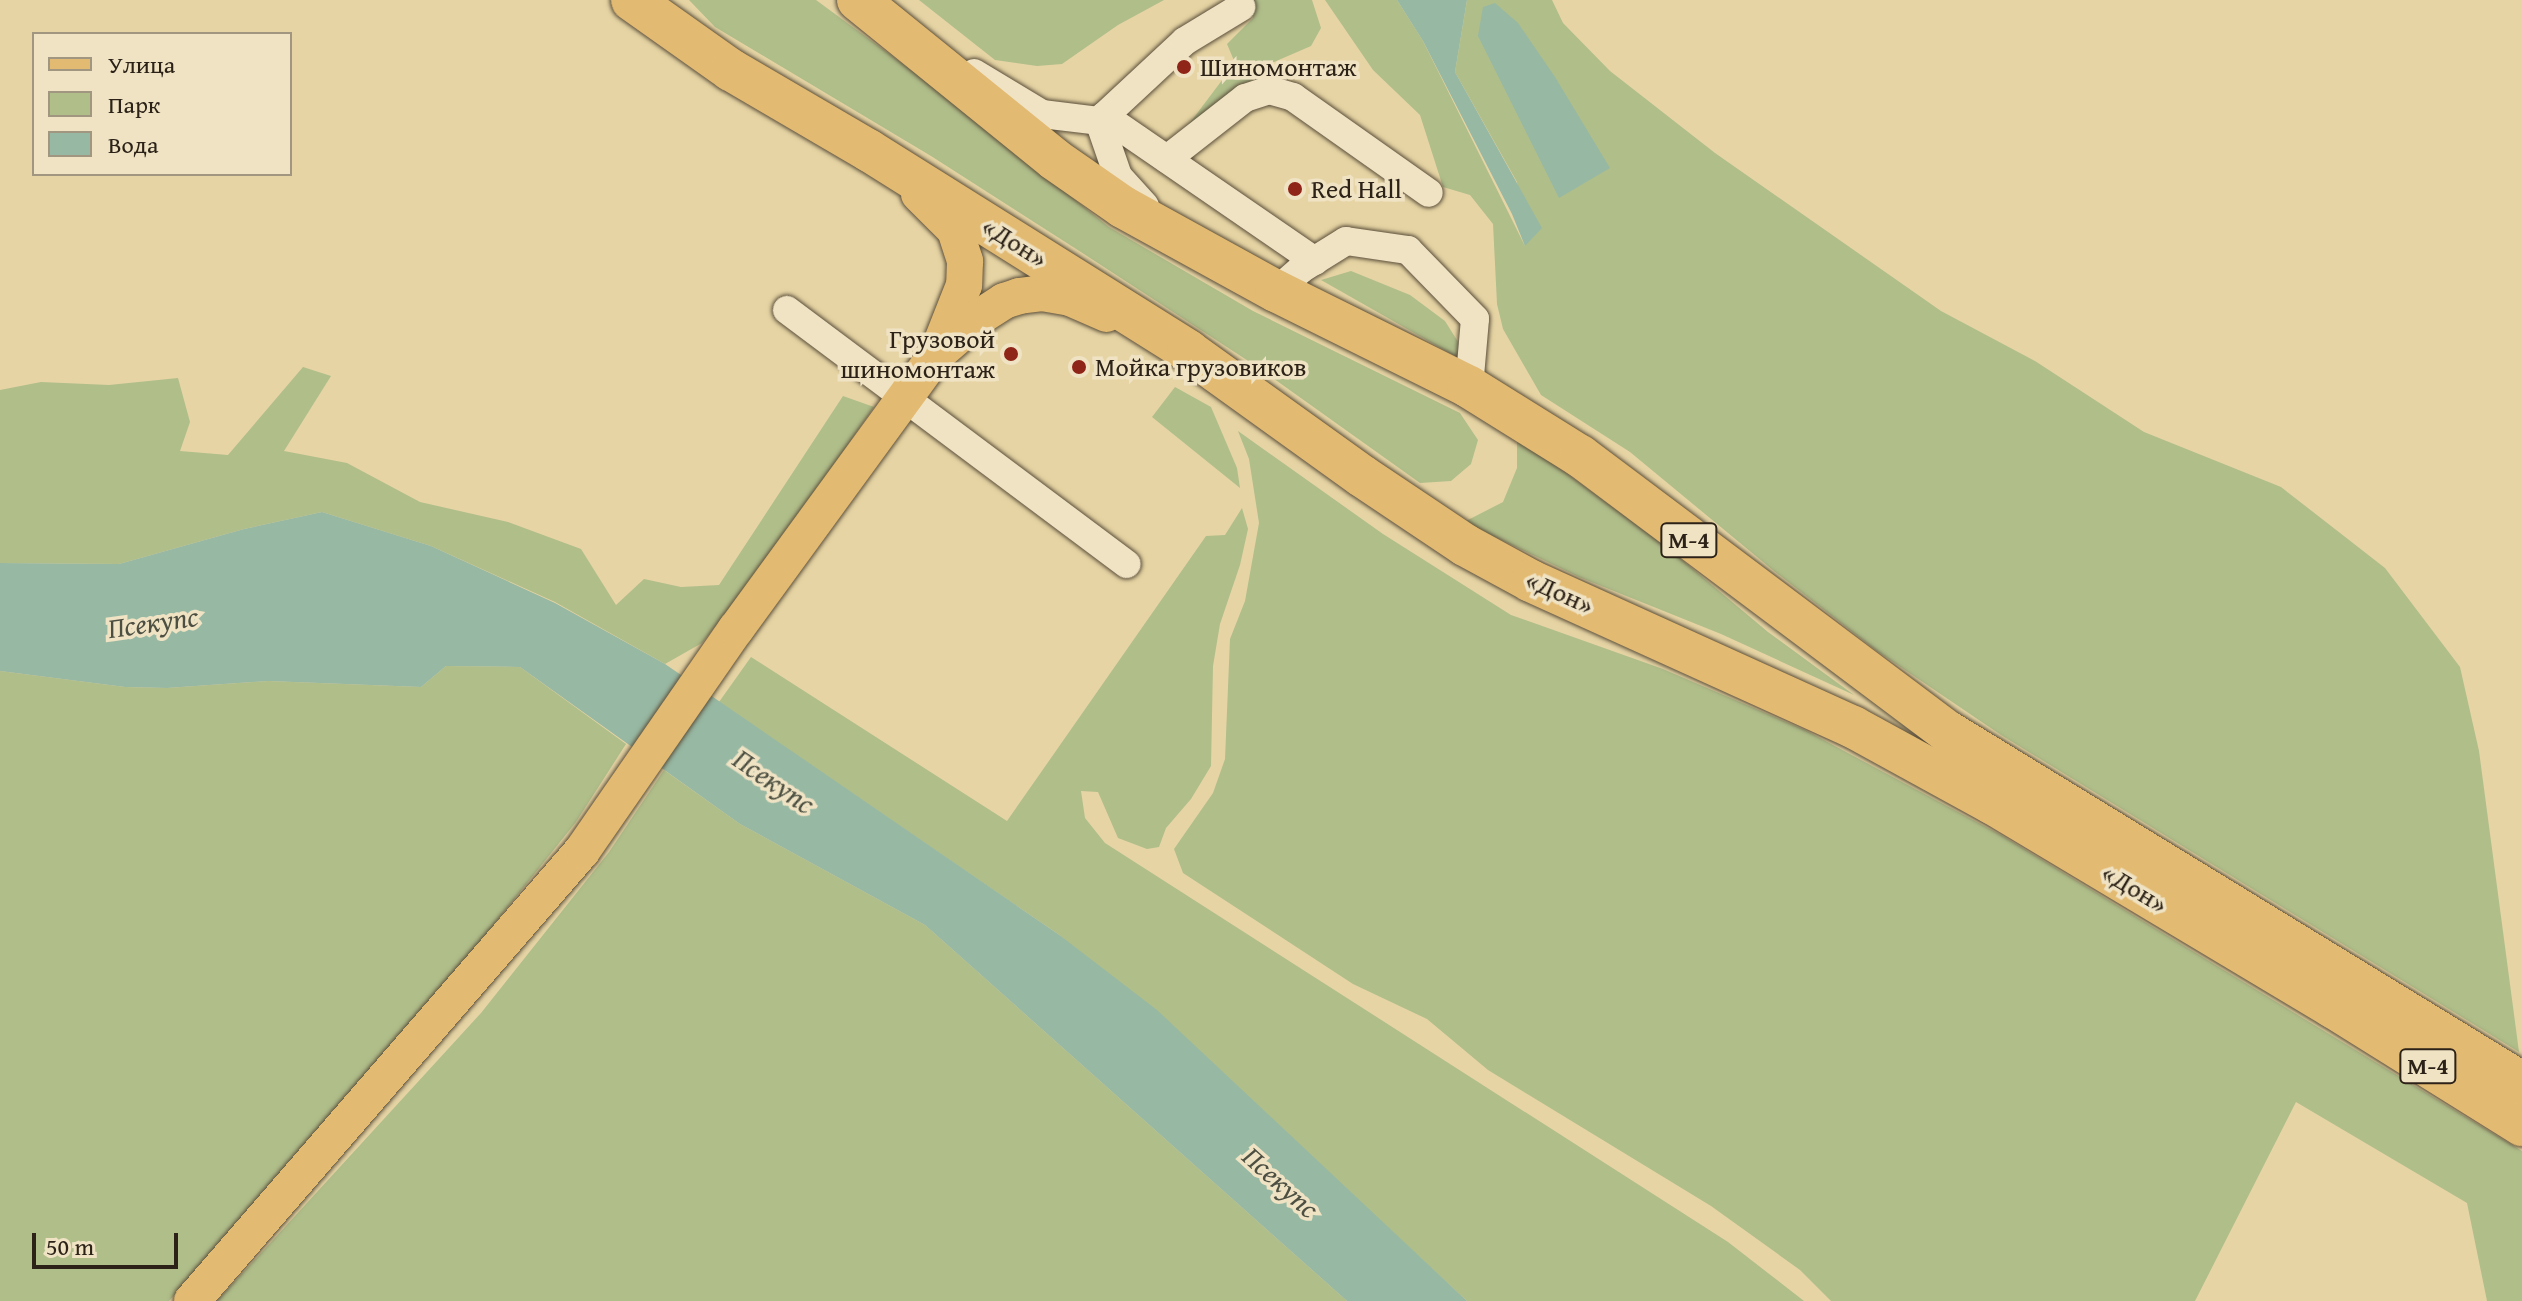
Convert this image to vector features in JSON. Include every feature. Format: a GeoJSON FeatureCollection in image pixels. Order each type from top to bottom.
{"type":"FeatureCollection","features":[{"type":"Feature","properties":{"kind":"highway","name":"«Дон»"},"geometry":{"type":"LineString","coordinates":[[632,0],[731,70],[868,150],[1188,351],[1465,545],[1531,581],[1853,727],[1978,795],[2333,1007],[2522,1125]]}},
{"type":"Feature","properties":{"kind":"highway","name":"«Дон»"},"geometry":{"type":"LineString","coordinates":[[872,11],[1066,167],[1123,207],[1276,291],[1469,387],[1580,456],[1948,732],[2522,1083]]}},
{"type":"Feature","properties":{"kind":"main road","name":"М-4"},"geometry":{"type":"LineString","coordinates":[[868,150],[927,201],[955,230],[963,246],[964,285],[936,355]]}},
{"type":"Feature","properties":{"kind":"main road","name":"М-4"},"geometry":{"type":"LineString","coordinates":[[936,355],[961,331],[1004,301],[1042,293],[1070,298],[1188,351]]}},
{"type":"Feature","properties":{"kind":"main road"},"geometry":{"type":"LineString","coordinates":[[192,1301],[582,851],[736,629],[936,355]]}},
{"type":"Feature","properties":{"kind":"lane"},"geometry":{"type":"LineString","coordinates":[[1241,7],[1185,41],[1102,119],[1167,159],[1315,261]]}},
{"type":"Feature","properties":{"kind":"lane","name":"М-4"},"geometry":{"type":"LineString","coordinates":[[872,11],[1042,114],[1102,119],[1118,176],[1126,189],[1224,263]]}},
{"type":"Feature","properties":{"kind":"lane"},"geometry":{"type":"LineString","coordinates":[[1167,159],[1245,98],[1269,90],[1293,97],[1429,193]]}},
{"type":"Feature","properties":{"kind":"lane"},"geometry":{"type":"LineString","coordinates":[[1276,291],[1346,241],[1408,250],[1475,319],[1469,387]]}},
{"type":"Feature","properties":{"kind":"lane"},"geometry":{"type":"LineString","coordinates":[[787,310],[1127,564]]}},
{"type":"Feature","properties":{"kind":"green space"},"geometry":{"type":"Polygon","coordinates":[[[689,0],[816,0],[926,81],[1109,227],[1253,311],[1460,413],[1478,440],[1471,464],[1451,481],[1420,483],[1256,366],[1084,254],[931,156],[715,27],[689,0]]]}},
{"type":"Feature","properties":{"kind":"green space"},"geometry":{"type":"Polygon","coordinates":[[[919,0],[1164,0],[1118,25],[1062,64],[1037,66],[995,60],[919,0]]]}},
{"type":"Feature","properties":{"kind":"green space"},"geometry":{"type":"Polygon","coordinates":[[[1247,0],[1312,0],[1321,28],[1311,46],[1265,66],[1200,135],[1186,128],[1235,63],[1227,44],[1253,18],[1247,0]]]}},
{"type":"Feature","properties":{"kind":"green space"},"geometry":{"type":"Polygon","coordinates":[[[1325,0],[1397,0],[1423,41],[1525,246],[1517,182],[1455,72],[1467,0],[1552,0],[1563,23],[1610,71],[1715,153],[1941,311],[2035,361],[2144,432],[2281,487],[2385,568],[2460,667],[2479,751],[2519,1052],[2001,735],[1877,651],[1630,452],[1541,395],[1503,329],[1497,304],[1493,224],[1470,195],[1443,187],[1420,115],[1373,70],[1325,0]]]}},
{"type":"Feature","properties":{"kind":"green space"},"geometry":{"type":"Polygon","coordinates":[[[1351,271],[1410,295],[1445,321],[1465,353],[1460,359],[1321,280],[1351,271]]]}},
{"type":"Feature","properties":{"kind":"green space"},"geometry":{"type":"Polygon","coordinates":[[[303,367],[331,376],[284,451],[347,463],[420,502],[508,522],[581,549],[616,605],[644,579],[681,587],[719,585],[843,396],[874,407],[759,573],[702,643],[665,664],[555,602],[431,546],[322,512],[244,529],[119,564],[0,563],[0,390],[41,382],[109,385],[178,378],[190,422],[180,451],[228,455],[303,367]]]}},
{"type":"Feature","properties":{"kind":"green space"},"geometry":{"type":"Polygon","coordinates":[[[1175,387],[1211,407],[1237,468],[1240,488],[1152,417],[1175,387]]]}},
{"type":"Feature","properties":{"kind":"green space"},"geometry":{"type":"Polygon","coordinates":[[[1238,431],[1383,534],[1511,615],[1663,669],[1805,730],[2001,835],[2522,1151],[2522,1301],[2487,1301],[2467,1203],[2296,1102],[2195,1301],[1831,1301],[1800,1270],[1711,1206],[1488,1070],[1427,1019],[1353,984],[1183,873],[1174,849],[1213,793],[1225,759],[1230,639],[1245,601],[1259,523],[1249,459],[1238,431]]]}},
{"type":"Feature","properties":{"kind":"green space"},"geometry":{"type":"Polygon","coordinates":[[[1517,437],[1663,544],[1768,632],[1854,695],[1721,634],[1579,577],[1464,522],[1503,502],[1517,468],[1517,437]]]}},
{"type":"Feature","properties":{"kind":"green space"},"geometry":{"type":"Polygon","coordinates":[[[1242,508],[1248,529],[1240,565],[1220,624],[1213,666],[1211,766],[1191,799],[1166,828],[1159,847],[1147,849],[1118,838],[1098,792],[1081,791],[1085,818],[1105,843],[1728,1242],[1804,1301],[1467,1301],[1293,1140],[1058,934],[719,702],[751,657],[1007,821],[1206,536],[1225,535],[1242,508]]]}},
{"type":"Feature","properties":{"kind":"green space"},"geometry":{"type":"Polygon","coordinates":[[[446,666],[520,667],[626,744],[576,822],[471,953],[273,1190],[169,1301],[0,1301],[0,671],[125,687],[167,688],[268,681],[421,687],[446,666]]]}},
{"type":"Feature","properties":{"kind":"green space"},"geometry":{"type":"Polygon","coordinates":[[[664,770],[740,824],[925,925],[1347,1301],[217,1301],[481,1013],[609,852],[664,770]]]}},
{"type":"Feature","properties":{"kind":"water"},"geometry":{"type":"Polygon","coordinates":[[[1397,0],[1467,0],[1455,72],[1542,228],[1525,246],[1512,214],[1423,41],[1397,0]]]}},
{"type":"Feature","properties":{"kind":"water"},"geometry":{"type":"Polygon","coordinates":[[[1495,3],[1518,23],[1610,168],[1559,198],[1478,36],[1483,7],[1495,3]]]}},
{"type":"Feature","properties":{"kind":"water","name":"Псекупс"},"geometry":{"type":"Polygon","coordinates":[[[322,512],[431,546],[555,603],[665,664],[1058,934],[1157,1010],[1467,1301],[1347,1301],[925,925],[740,824],[520,667],[446,666],[421,687],[268,681],[167,688],[125,687],[0,671],[0,563],[119,564],[244,529],[322,512]]]}},
{"type":"Feature","properties":{"kind":"place","name":"Шиномонтаж"},"geometry":{"type":"Point","coordinates":[1184,67]}},
{"type":"Feature","properties":{"kind":"place","name":"Red Hall"},"geometry":{"type":"Point","coordinates":[1295,189]}},
{"type":"Feature","properties":{"kind":"place","name":"Грузовой шиномонтаж"},"geometry":{"type":"Point","coordinates":[1011,354]}},
{"type":"Feature","properties":{"kind":"place","name":"Мойка грузовиков"},"geometry":{"type":"Point","coordinates":[1079,367]}}]}
